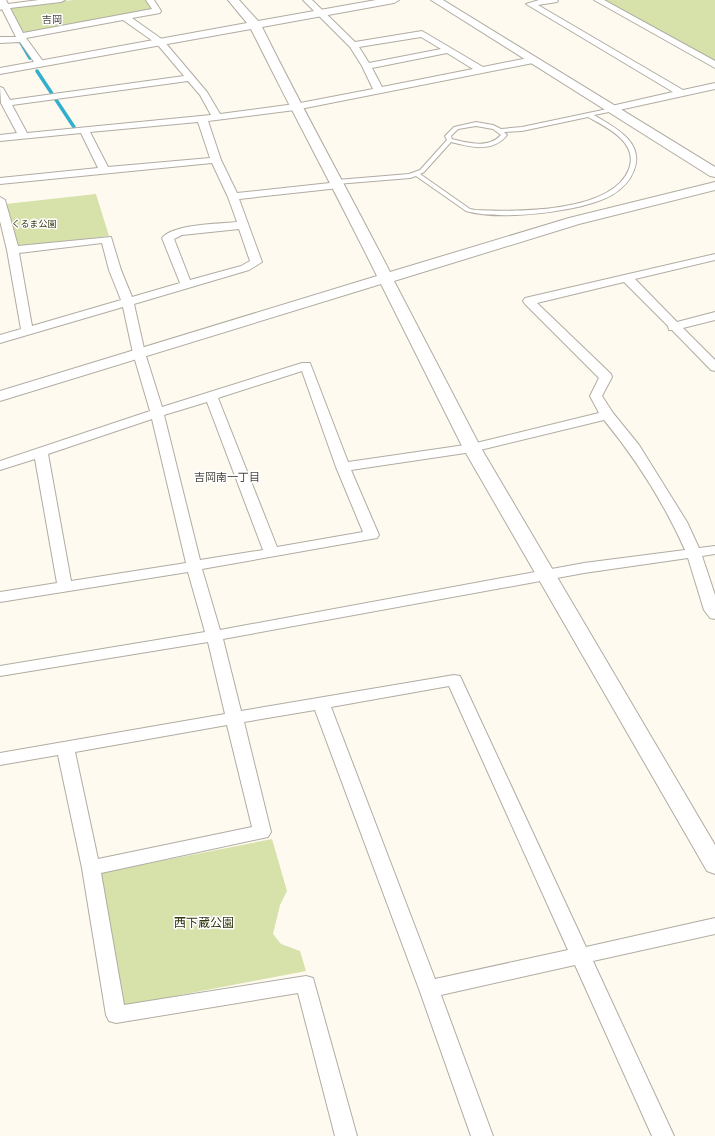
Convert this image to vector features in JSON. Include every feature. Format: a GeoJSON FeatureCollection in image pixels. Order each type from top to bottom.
{"type":"FeatureCollection","features":[{"type":"Feature","properties":{"kind":"street"},"geometry":{"type":"LineString","coordinates":[[40,64],[18,38],[3,5],[61,0]]}},
{"type":"Feature","properties":{"kind":"street"},"geometry":{"type":"LineString","coordinates":[[0,40],[18,38],[157,11],[150,0]]}},
{"type":"Feature","properties":{"kind":"street"},"geometry":{"type":"LineString","coordinates":[[234,0],[255,25],[295,107],[338,184],[386,280],[440,382],[472,448],[715,865]]}},
{"type":"Feature","properties":{"kind":"street"},"geometry":{"type":"LineString","coordinates":[[307,0],[353,45],[367,66],[379,91]]}},
{"type":"Feature","properties":{"kind":"street"},"geometry":{"type":"LineString","coordinates":[[0,71],[394,0]]}},
{"type":"Feature","properties":{"kind":"street"},"geometry":{"type":"LineString","coordinates":[[436,0],[715,173]]}},
{"type":"Feature","properties":{"kind":"street"},"geometry":{"type":"LineString","coordinates":[[554,0],[530,4],[580,35],[681,93]]}},
{"type":"Feature","properties":{"kind":"street"},"geometry":{"type":"LineString","coordinates":[[598,0],[715,65]]}},
{"type":"Feature","properties":{"kind":"street"},"geometry":{"type":"LineString","coordinates":[[126,18],[160,42],[204,94],[217,117]]}},
{"type":"Feature","properties":{"kind":"street"},"geometry":{"type":"LineString","coordinates":[[353,45],[422,34],[481,70]]}},
{"type":"Feature","properties":{"kind":"street"},"geometry":{"type":"LineString","coordinates":[[367,66],[450,50]]}},
{"type":"Feature","properties":{"kind":"street"},"geometry":{"type":"LineString","coordinates":[[0,138],[202,119],[295,107],[533,60]]}},
{"type":"Feature","properties":{"kind":"street"},"geometry":{"type":"LineString","coordinates":[[6,103],[190,78]]}},
{"type":"Feature","properties":{"kind":"street"},"geometry":{"type":"LineString","coordinates":[[611,109],[715,86]]}},
{"type":"Feature","properties":{"kind":"street"},"geometry":{"type":"LineString","coordinates":[[0,90],[23,135]]}},
{"type":"Feature","properties":{"kind":"street"},"geometry":{"type":"LineString","coordinates":[[0,339],[27,330],[186,286],[245,268],[256,262],[233,197],[216,160],[202,119]]}},
{"type":"Feature","properties":{"kind":"street"},"geometry":{"type":"LineString","coordinates":[[84,130],[104,170]]}},
{"type":"Feature","properties":{"kind":"street"},"geometry":{"type":"LineString","coordinates":[[0,180],[216,160]]}},
{"type":"Feature","properties":{"kind":"street"},"geometry":{"type":"LineString","coordinates":[[233,197],[338,184]]}},
{"type":"Feature","properties":{"kind":"street"},"geometry":{"type":"LineString","coordinates":[[0,396],[386,280],[574,221],[715,186]]}},
{"type":"Feature","properties":{"kind":"street"},"geometry":{"type":"LineString","coordinates":[[0,200],[13,250],[27,330]]}},
{"type":"Feature","properties":{"kind":"street"},"geometry":{"type":"LineString","coordinates":[[186,286],[168,238],[179,232],[243,225]]}},
{"type":"Feature","properties":{"kind":"street"},"geometry":{"type":"LineString","coordinates":[[13,250],[106,239],[115,270],[128,303],[139,353],[157,413],[194,566],[214,636],[262,832],[92,868]]}},
{"type":"Feature","properties":{"kind":"street"},"geometry":{"type":"LineString","coordinates":[[715,257],[628,279],[529,301],[606,376],[596,396],[607,415],[632,445],[680,522],[694,553],[712,610],[715,614]]}},
{"type":"Feature","properties":{"kind":"street"},"geometry":{"type":"LineString","coordinates":[[628,279],[673,327],[715,367]]}},
{"type":"Feature","properties":{"kind":"street"},"geometry":{"type":"LineString","coordinates":[[673,327],[715,316]]}},
{"type":"Feature","properties":{"kind":"street"},"geometry":{"type":"LineString","coordinates":[[0,466],[157,413],[306,366],[343,467],[372,535],[194,566],[0,597]]}},
{"type":"Feature","properties":{"kind":"street"},"geometry":{"type":"LineString","coordinates":[[211,396],[271,552]]}},
{"type":"Feature","properties":{"kind":"street"},"geometry":{"type":"LineString","coordinates":[[343,467],[472,448],[607,415]]}},
{"type":"Feature","properties":{"kind":"street"},"geometry":{"type":"LineString","coordinates":[[41,452],[65,587]]}},
{"type":"Feature","properties":{"kind":"street"},"geometry":{"type":"LineString","coordinates":[[0,671],[214,636],[546,575],[715,550]]}},
{"type":"Feature","properties":{"kind":"street"},"geometry":{"type":"LineString","coordinates":[[0,759],[234,717],[454,680],[663,1136]]}},
{"type":"Feature","properties":{"kind":"street"},"geometry":{"type":"LineString","coordinates":[[321,702],[429,989],[482,1136]]}},
{"type":"Feature","properties":{"kind":"street"},"geometry":{"type":"LineString","coordinates":[[64,747],[92,868],[116,1015],[306,984],[346,1136]]}},
{"type":"Feature","properties":{"kind":"street"},"geometry":{"type":"LineString","coordinates":[[429,989],[580,954],[715,926]]}},
{"type":"Feature","properties":{"kind":"lane"},"geometry":{"type":"LineString","coordinates":[[450,140],[448,136],[451,131],[464,125],[485,125],[501,131],[522,129],[590,115],[611,109]]}},
{"type":"Feature","properties":{"kind":"lane"},"geometry":{"type":"LineString","coordinates":[[416,173],[468,210],[475,212],[523,212],[569,206],[591,201],[608,194],[623,185],[635,165],[636,156],[622,136],[590,115]]}},
{"type":"Feature","properties":{"kind":"lane"},"geometry":{"type":"LineString","coordinates":[[450,140],[477,146],[501,139],[504,135],[501,131]]}},
{"type":"Feature","properties":{"kind":"lane"},"geometry":{"type":"LineString","coordinates":[[338,184],[410,176],[422,171],[450,140]]}},
{"type":"Feature","properties":{"kind":"green space"},"geometry":{"type":"Polygon","coordinates":[[[74,0],[147,0],[153,11],[21,35],[7,7],[74,0]]]}},
{"type":"Feature","properties":{"kind":"green space"},"geometry":{"type":"Polygon","coordinates":[[[603,0],[715,0],[715,61],[603,0]]]}},
{"type":"Feature","properties":{"kind":"green space","name":"くるま公園"},"geometry":{"type":"Polygon","coordinates":[[[96,194],[109,236],[18,247],[6,204],[96,194]]]}},
{"type":"Feature","properties":{"kind":"green space","name":"西下蔵公園"},"geometry":{"type":"Polygon","coordinates":[[[272,839],[287,891],[280,905],[273,934],[281,944],[300,951],[306,971],[124,1006],[100,873],[272,839]]]}},
{"type":"Feature","properties":{"kind":"waterway"},"geometry":{"type":"LineString","coordinates":[[20,41],[30,58]]}},
{"type":"Feature","properties":{"kind":"waterway"},"geometry":{"type":"LineString","coordinates":[[37,71],[74,127]]}},
{"type":"Feature","properties":{"kind":"district","name":"吉岡"},"geometry":{"type":"Point","coordinates":[52,19]}},
{"type":"Feature","properties":{"kind":"district","name":"吉岡南一丁目"},"geometry":{"type":"Point","coordinates":[227,477]}}]}
